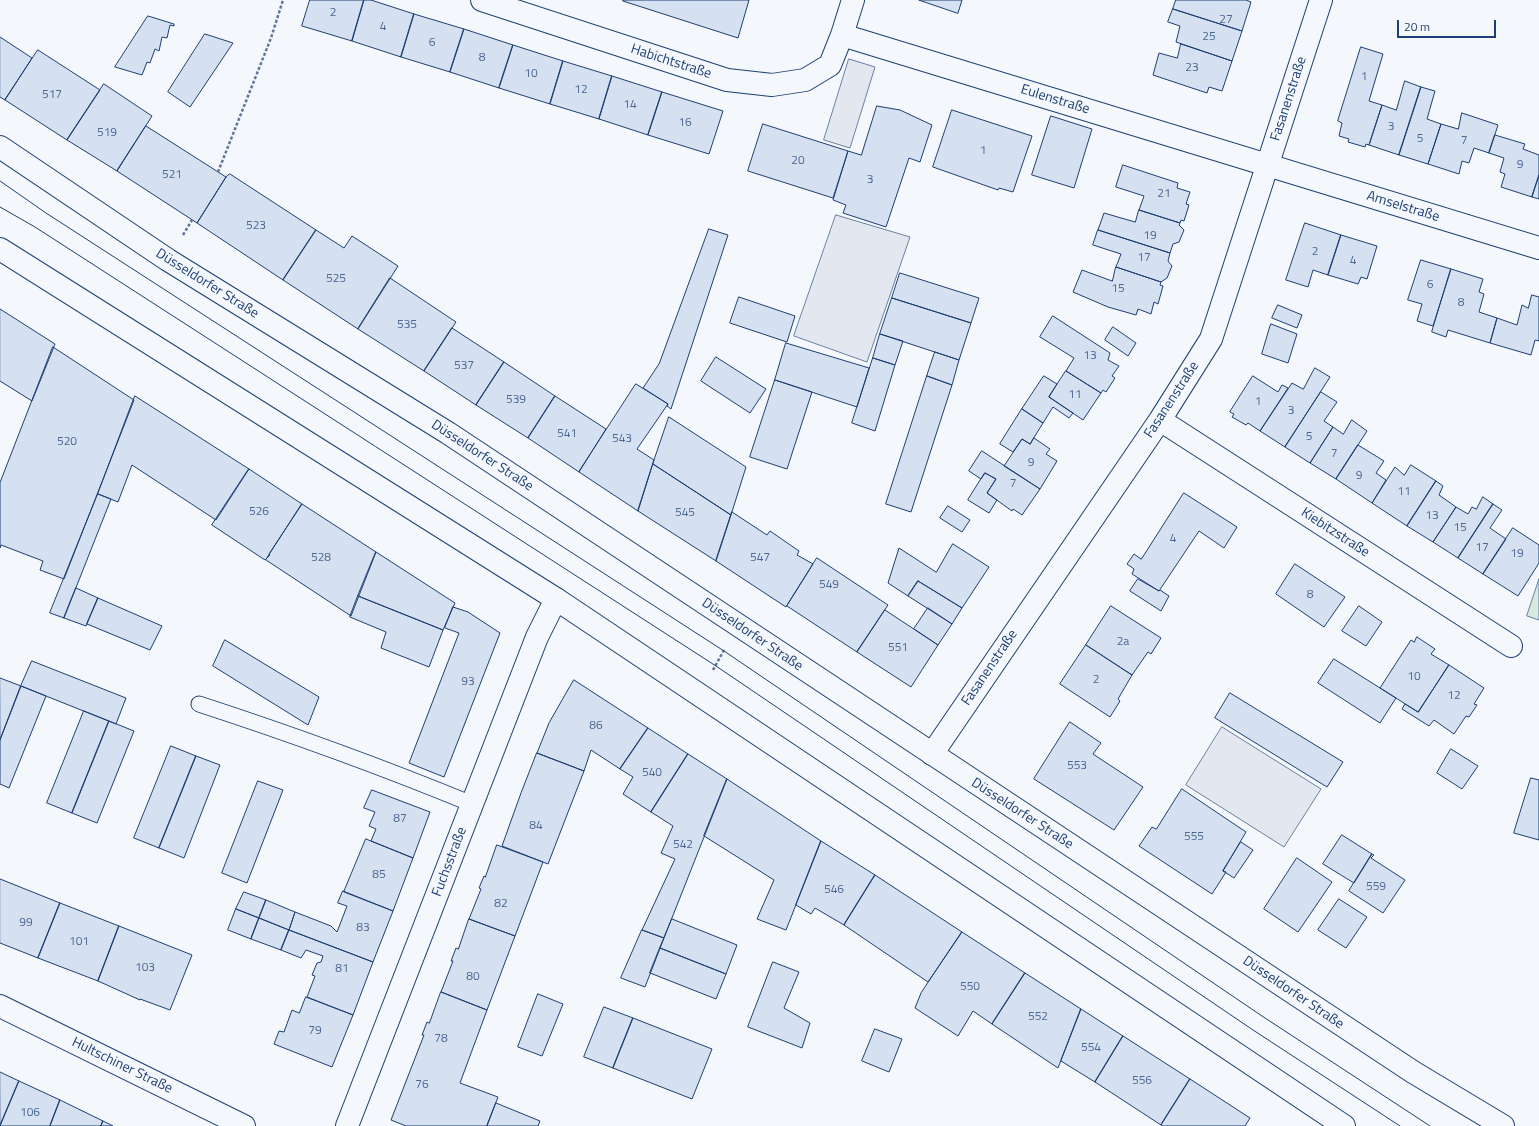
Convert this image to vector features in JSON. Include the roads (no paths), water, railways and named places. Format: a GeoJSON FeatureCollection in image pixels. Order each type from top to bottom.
{"type":"FeatureCollection","features":[{"type":"Feature","properties":{"kind":"main road","name":"Habichtstraße"},"geometry":{"type":"LineString","coordinates":[[482,0],[728,80],[772,85],[805,80],[830,65],[842,35],[853,0]]}},
{"type":"Feature","properties":{"kind":"main road","name":"Fasanenstraße"},"geometry":{"type":"LineString","coordinates":[[932,754],[1160,420],[1211,339],[1321,0]]}},
{"type":"Feature","properties":{"kind":"main road","name":"Eulenstraße"},"geometry":{"type":"LineString","coordinates":[[842,35],[1267,165]]}},
{"type":"Feature","properties":{"kind":"main road","name":"Düsseldorfer Straße"},"geometry":{"type":"LineString","coordinates":[[0,147],[168,260],[448,433],[1413,1072],[1503,1126]]}},
{"type":"Feature","properties":{"kind":"main road","name":"Amselstraße"},"geometry":{"type":"LineString","coordinates":[[1267,165],[1539,248]]}},
{"type":"Feature","properties":{"kind":"main road"},"geometry":{"type":"LineString","coordinates":[[0,249],[556,599],[1344,1126]]}},
{"type":"Feature","properties":{"kind":"main road","name":"Kiebitzstraße"},"geometry":{"type":"LineString","coordinates":[[1160,420],[1511,646]]}},
{"type":"Feature","properties":{"kind":"main road","name":"Fuchsstraße"},"geometry":{"type":"LineString","coordinates":[[347,1126],[537,637],[556,599]]}},
{"type":"Feature","properties":{"kind":"main road","name":"Hultschiner Straße"},"geometry":{"type":"LineString","coordinates":[[0,1006],[244,1126]]}},
{"type":"Feature","properties":{"kind":"lane"},"geometry":{"type":"LineString","coordinates":[[199,704],[353,757],[472,804]]}},
{"type":"Feature","properties":{"kind":"tram line"},"geometry":{"type":"LineString","coordinates":[[0,181],[46,213],[724,651],[1262,1016],[1430,1126]]}},
{"type":"Feature","properties":{"kind":"tram line"},"geometry":{"type":"LineString","coordinates":[[0,207],[35,227],[716,666],[1253,1030],[1400,1126]]}}]}
